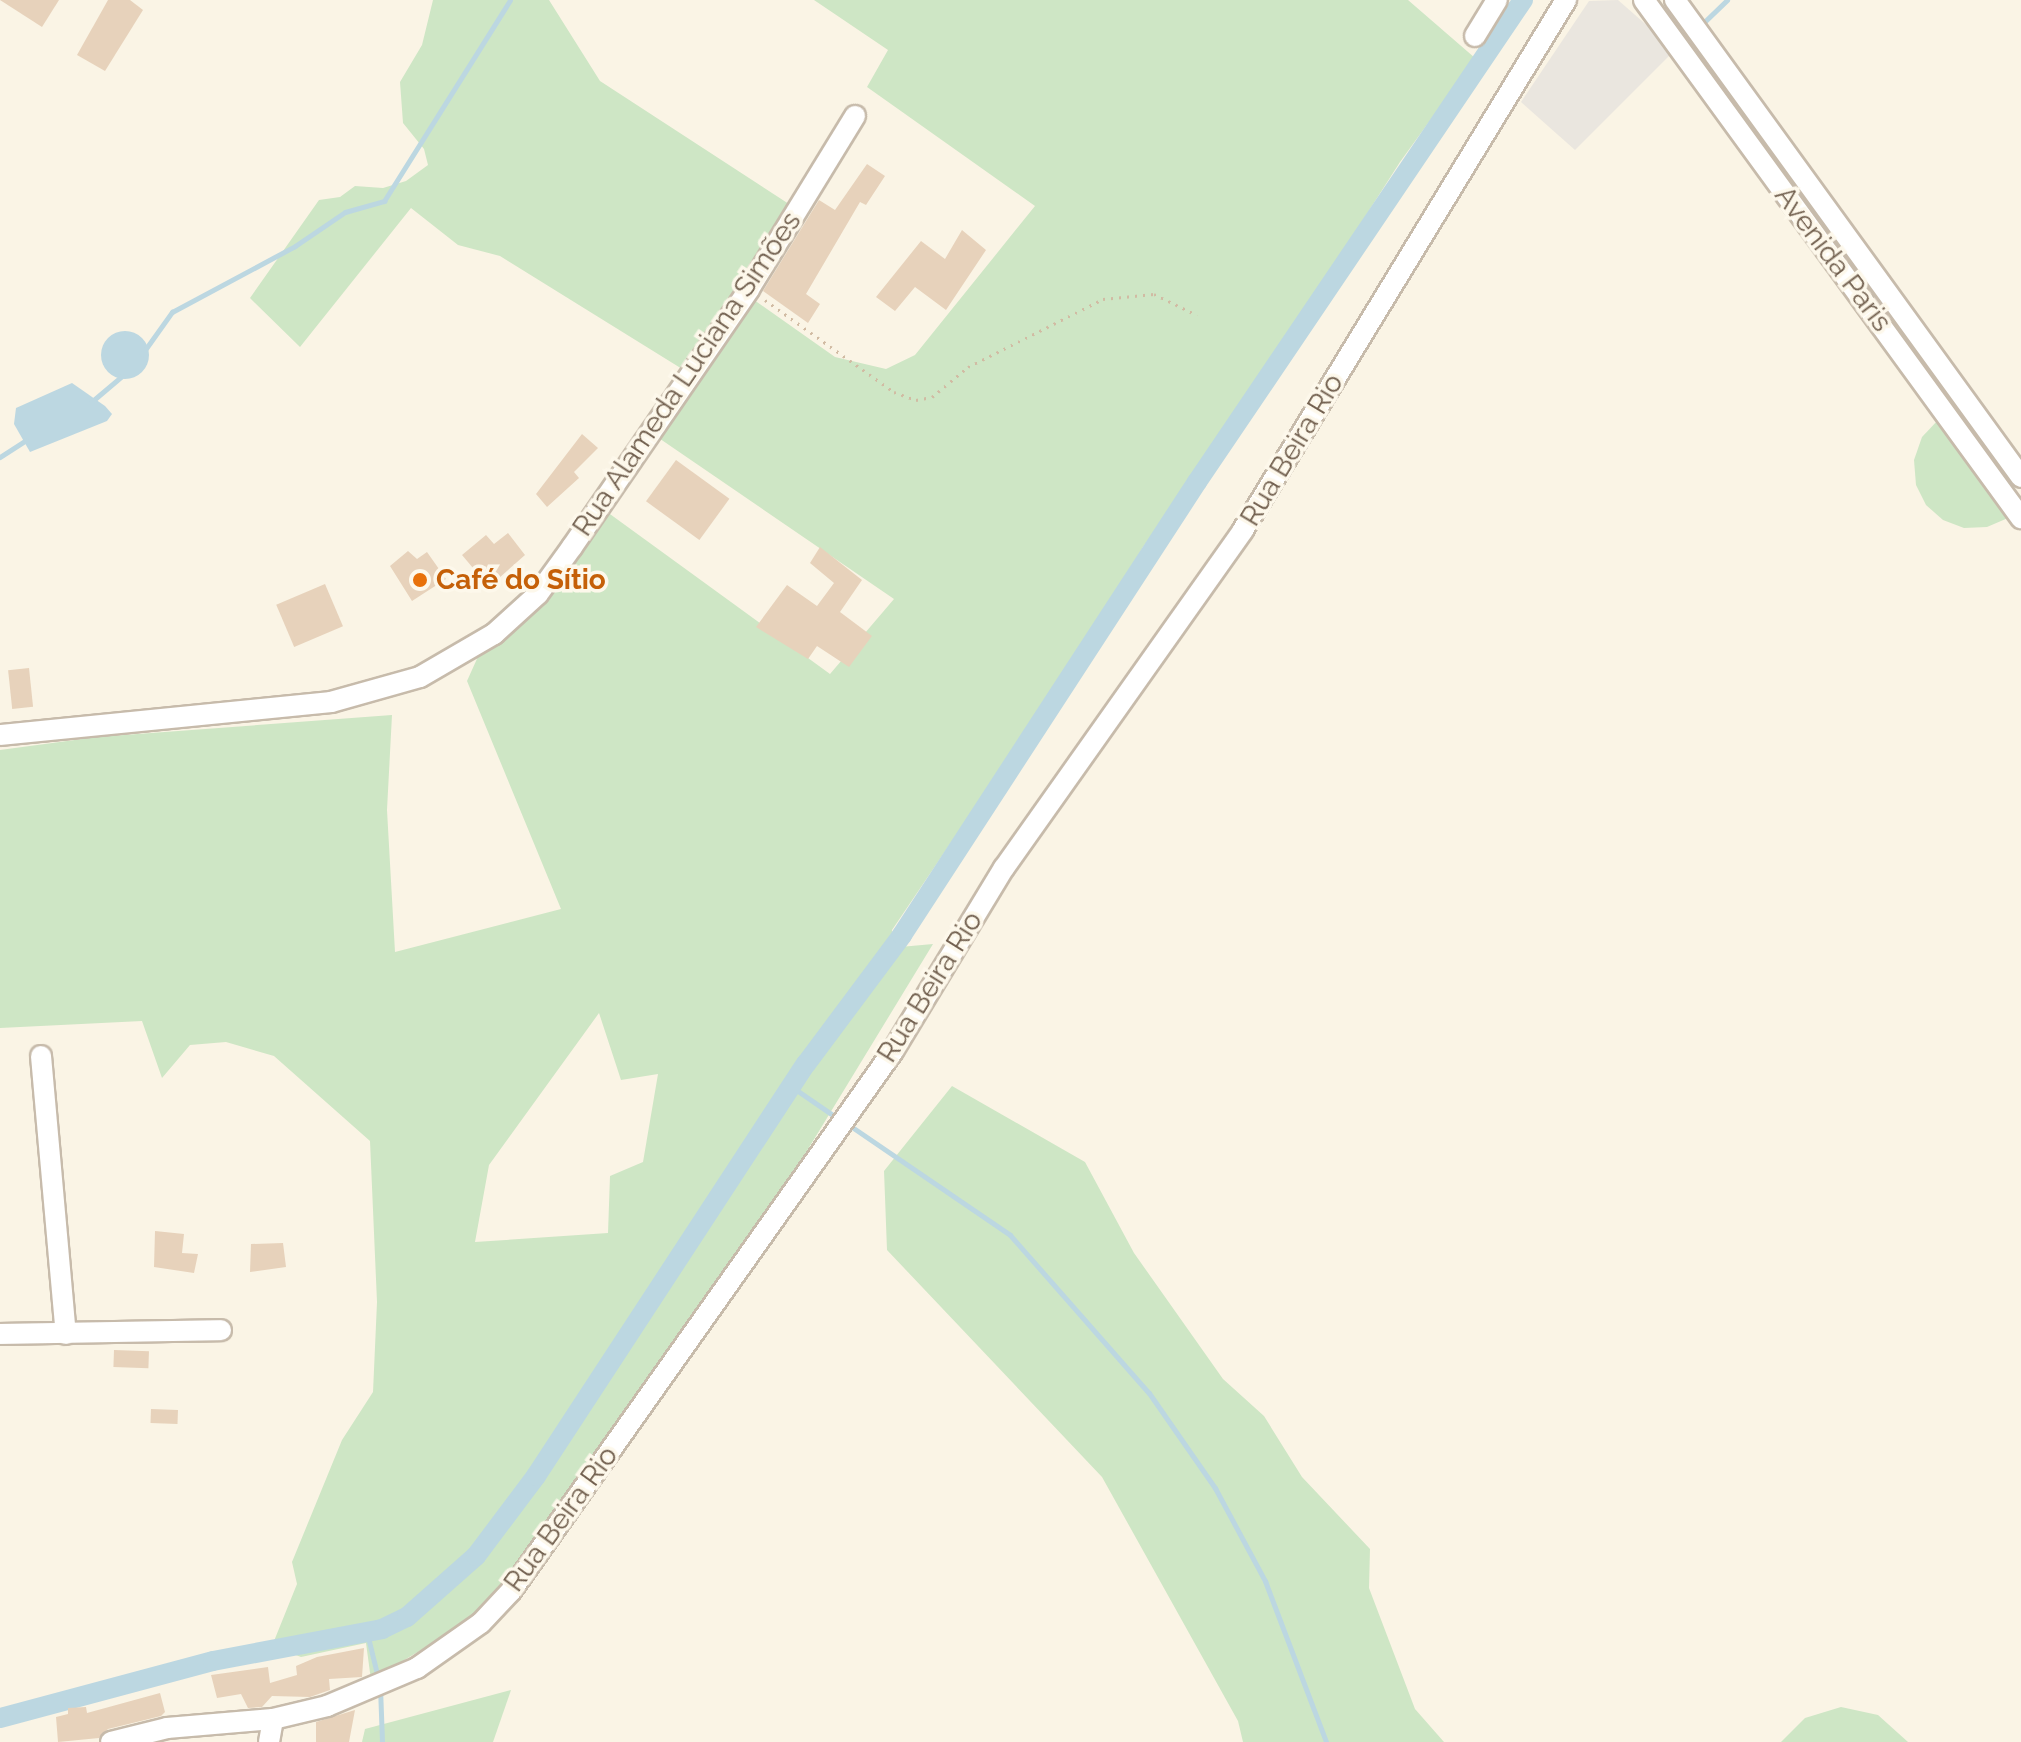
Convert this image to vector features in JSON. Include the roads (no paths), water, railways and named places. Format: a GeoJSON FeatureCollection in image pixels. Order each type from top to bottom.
{"type":"FeatureCollection","features":[{"type":"Feature","properties":{"kind":"street"},"geometry":{"type":"LineString","coordinates":[[1475,36],[1497,0]]}},
{"type":"Feature","properties":{"kind":"street","name":"Rua Beira Rio"},"geometry":{"type":"LineString","coordinates":[[111,1742],[167,1728],[273,1719],[367,1691],[390,1682],[481,1623],[511,1591],[893,1051],[1004,868],[1243,530],[1566,0]]}},
{"type":"Feature","properties":{"kind":"street","name":"Avenida Paris"},"geometry":{"type":"LineString","coordinates":[[1644,0],[2021,518]]}},
{"type":"Feature","properties":{"kind":"street","name":"Avenida Paris"},"geometry":{"type":"LineString","coordinates":[[1675,0],[2021,477]]}},
{"type":"Feature","properties":{"kind":"street","name":"Rua Alameda Luciana Simões"},"geometry":{"type":"LineString","coordinates":[[0,735],[331,702],[420,677],[481,641],[538,594],[749,289],[855,116]]}},
{"type":"Feature","properties":{"kind":"street"},"geometry":{"type":"LineString","coordinates":[[41,1056],[66,1334]]}},
{"type":"Feature","properties":{"kind":"street"},"geometry":{"type":"LineString","coordinates":[[0,1334],[221,1330]]}},
{"type":"Feature","properties":{"kind":"street"},"geometry":{"type":"LineString","coordinates":[[269,1742],[273,1719]]}},
{"type":"Feature","properties":{"kind":"water"},"geometry":{"type":"Polygon","coordinates":[[[125,331],[142,338],[149,355],[142,372],[125,379],[108,372],[101,355],[108,338],[125,331]]]}},
{"type":"Feature","properties":{"kind":"water"},"geometry":{"type":"Polygon","coordinates":[[[72,383],[112,414],[107,421],[30,452],[14,424],[16,408],[72,383]]]}},
{"type":"Feature","properties":{"kind":"waterway"},"geometry":{"type":"LineString","coordinates":[[142,354],[172,312],[295,246],[345,212],[384,201],[510,0]]}},
{"type":"Feature","properties":{"kind":"waterway"},"geometry":{"type":"LineString","coordinates":[[0,1718],[213,1661],[382,1629],[407,1617],[476,1556],[536,1476],[806,1064],[902,935],[1197,482],[1523,0]]}},
{"type":"Feature","properties":{"kind":"waterway"},"geometry":{"type":"LineString","coordinates":[[1699,27],[1727,0]]}},
{"type":"Feature","properties":{"kind":"waterway"},"geometry":{"type":"LineString","coordinates":[[90,403],[122,376]]}},
{"type":"Feature","properties":{"kind":"waterway"},"geometry":{"type":"LineString","coordinates":[[0,457],[26,440]]}},
{"type":"Feature","properties":{"kind":"waterway"},"geometry":{"type":"LineString","coordinates":[[792,1087],[840,1120]]}},
{"type":"Feature","properties":{"kind":"waterway"},"geometry":{"type":"LineString","coordinates":[[849,1125],[1010,1235],[1149,1393],[1215,1488],[1265,1581],[1326,1742]]}},
{"type":"Feature","properties":{"kind":"waterway"},"geometry":{"type":"LineString","coordinates":[[367,1633],[378,1678]]}},
{"type":"Feature","properties":{"kind":"waterway"},"geometry":{"type":"LineString","coordinates":[[380,1687],[382,1742]]}},
{"type":"Feature","properties":{"kind":"place","name":"Café do Sítio"},"geometry":{"type":"Point","coordinates":[420,580]}}]}
